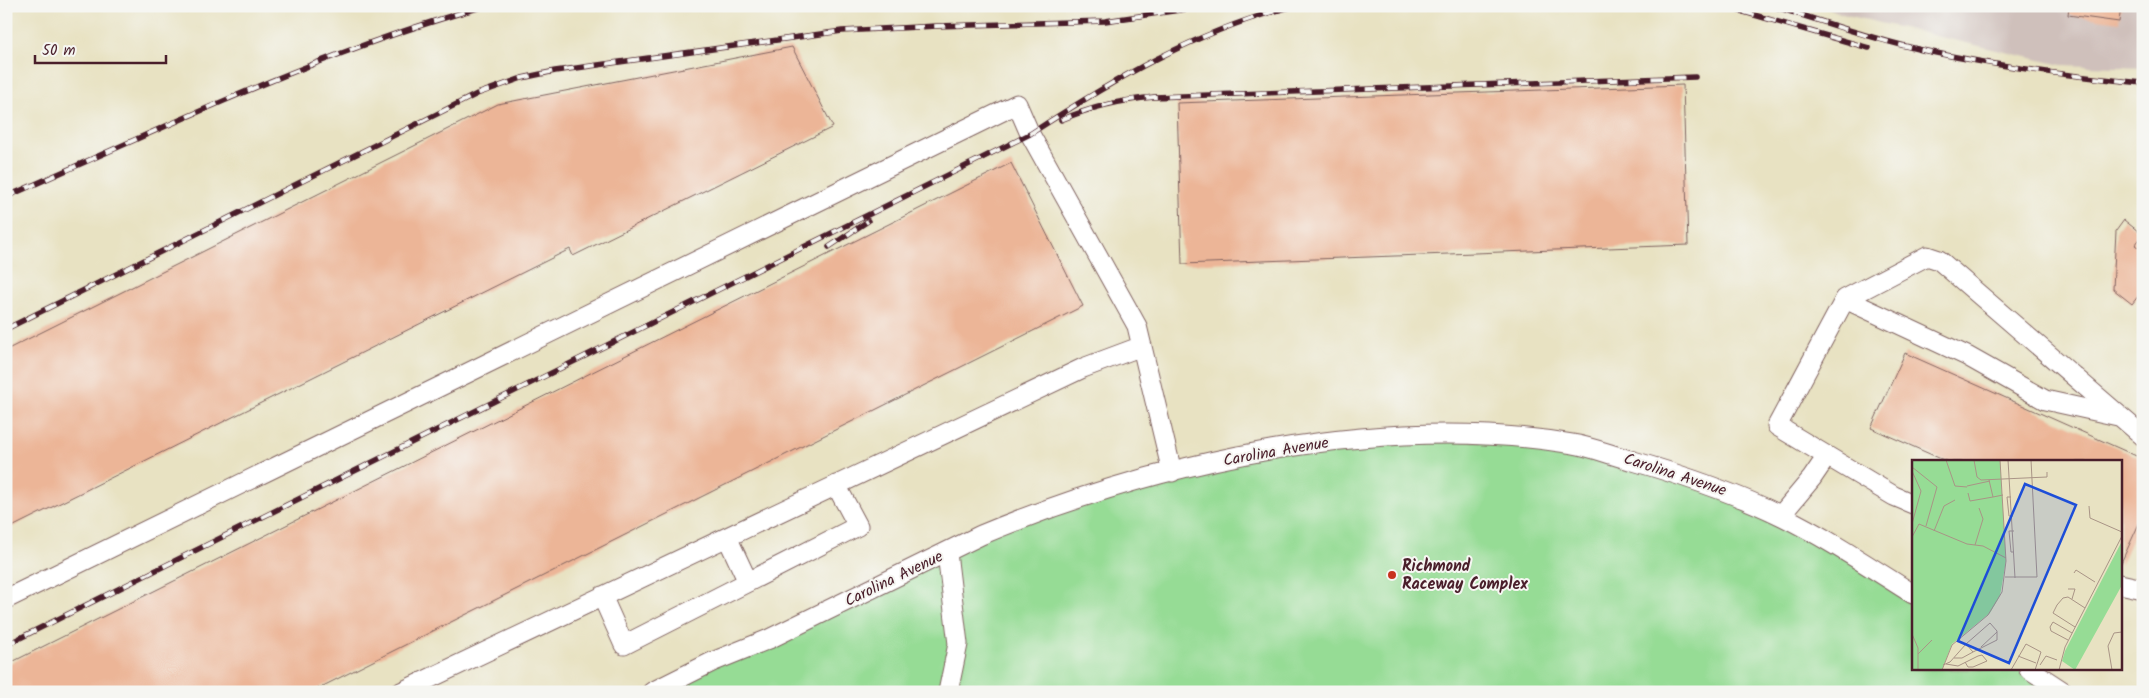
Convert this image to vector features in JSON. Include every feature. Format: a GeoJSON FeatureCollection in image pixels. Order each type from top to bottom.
{"type":"FeatureCollection","features":[{"type":"Feature","properties":{"kind":"street"},"geometry":{"type":"LineString","coordinates":[[6,599],[1017,104],[1030,134],[1137,326],[1172,472]]}},
{"type":"Feature","properties":{"kind":"street"},"geometry":{"type":"LineString","coordinates":[[1912,504],[1894,496],[1777,426],[1845,299],[1926,256],[1939,260],[2143,436]]}},
{"type":"Feature","properties":{"kind":"street"},"geometry":{"type":"LineString","coordinates":[[1845,299],[1967,356],[2045,400],[2119,417]]}},
{"type":"Feature","properties":{"kind":"street"},"geometry":{"type":"LineString","coordinates":[[401,692],[434,685],[602,596],[1083,368],[1142,346]]}},
{"type":"Feature","properties":{"kind":"street","name":"Carolina Avenue"},"geometry":{"type":"LineString","coordinates":[[652,692],[719,659],[769,639],[1013,522],[1089,496],[1172,472],[1282,448],[1368,437],[1422,435],[1527,438],[1594,448],[1672,472],[1737,496],[1781,515],[1826,540],[1912,593]]}},
{"type":"Feature","properties":{"kind":"street"},"geometry":{"type":"LineString","coordinates":[[1781,515],[1812,478],[1827,456]]}},
{"type":"Feature","properties":{"kind":"street"},"geometry":{"type":"LineString","coordinates":[[602,596],[624,645],[858,526],[836,485]]}},
{"type":"Feature","properties":{"kind":"street"},"geometry":{"type":"LineString","coordinates":[[726,537],[748,582]]}},
{"type":"Feature","properties":{"kind":"street"},"geometry":{"type":"LineString","coordinates":[[947,553],[958,644],[948,692]]}},
{"type":"Feature","properties":{"kind":"street"},"geometry":{"type":"LineString","coordinates":[[2122,584],[2143,589]]}},
{"type":"Feature","properties":{"kind":"street"},"geometry":{"type":"LineString","coordinates":[[2031,670],[2064,692]]}},
{"type":"Feature","properties":{"kind":"shaded area"},"geometry":{"type":"Polygon","coordinates":[[[1824,6],[2143,6],[2143,68],[2061,65],[1842,14],[1824,6]]]}},
{"type":"Feature","properties":{"kind":"green space","name":"Richmond Raceway Complex"},"geometry":{"type":"Polygon","coordinates":[[[1527,439],[1701,482],[1912,593],[1912,670],[2031,670],[2064,692],[652,692],[981,535],[1283,448],[1527,439]]]}},
{"type":"Feature","properties":{"kind":"building"},"geometry":{"type":"Polygon","coordinates":[[[2069,6],[2121,6],[2119,22],[2068,15],[2069,6]]]}},
{"type":"Feature","properties":{"kind":"building"},"geometry":{"type":"Polygon","coordinates":[[[792,47],[833,127],[573,256],[570,249],[6,530],[6,350],[498,104],[792,47]]]}},
{"type":"Feature","properties":{"kind":"building"},"geometry":{"type":"Polygon","coordinates":[[[1683,85],[1688,245],[1182,264],[1177,103],[1683,85]]]}},
{"type":"Feature","properties":{"kind":"building"},"geometry":{"type":"Polygon","coordinates":[[[1011,163],[1083,306],[311,692],[6,692],[6,665],[1011,163]]]}},
{"type":"Feature","properties":{"kind":"building"},"geometry":{"type":"Polygon","coordinates":[[[2124,220],[2143,235],[2135,245],[2143,251],[2143,290],[2132,304],[2113,289],[2116,231],[2124,220]]]}},
{"type":"Feature","properties":{"kind":"building"},"geometry":{"type":"Polygon","coordinates":[[[1905,353],[2143,459],[2143,515],[2122,561],[2122,460],[1943,460],[1871,428],[1905,353]]]}},
{"type":"Feature","properties":{"kind":"railway"},"geometry":{"type":"LineString","coordinates":[[6,197],[183,118],[302,68],[423,25],[485,6]]}},
{"type":"Feature","properties":{"kind":"railway"},"geometry":{"type":"LineString","coordinates":[[6,329],[477,94],[522,78],[555,71],[842,31],[1105,21],[1207,6]]}},
{"type":"Feature","properties":{"kind":"railway"},"geometry":{"type":"LineString","coordinates":[[6,645],[1030,134],[1124,76],[1157,59],[1224,29],[1258,16],[1294,6]]}},
{"type":"Feature","properties":{"kind":"railway"},"geometry":{"type":"LineString","coordinates":[[1723,6],[1869,48]]}},
{"type":"Feature","properties":{"kind":"railway"},"geometry":{"type":"LineString","coordinates":[[1773,6],[1884,41],[1949,56],[2032,70],[2143,83]]}},
{"type":"Feature","properties":{"kind":"railway"},"geometry":{"type":"LineString","coordinates":[[1061,120],[1106,105],[1154,97],[1695,77]]}},
{"type":"Feature","properties":{"kind":"railway"},"geometry":{"type":"LineString","coordinates":[[829,247],[868,221]]}},
{"type":"Feature","properties":{"kind":"place","name":"Richmond Raceway Complex"},"geometry":{"type":"Point","coordinates":[1392,575]}}]}
